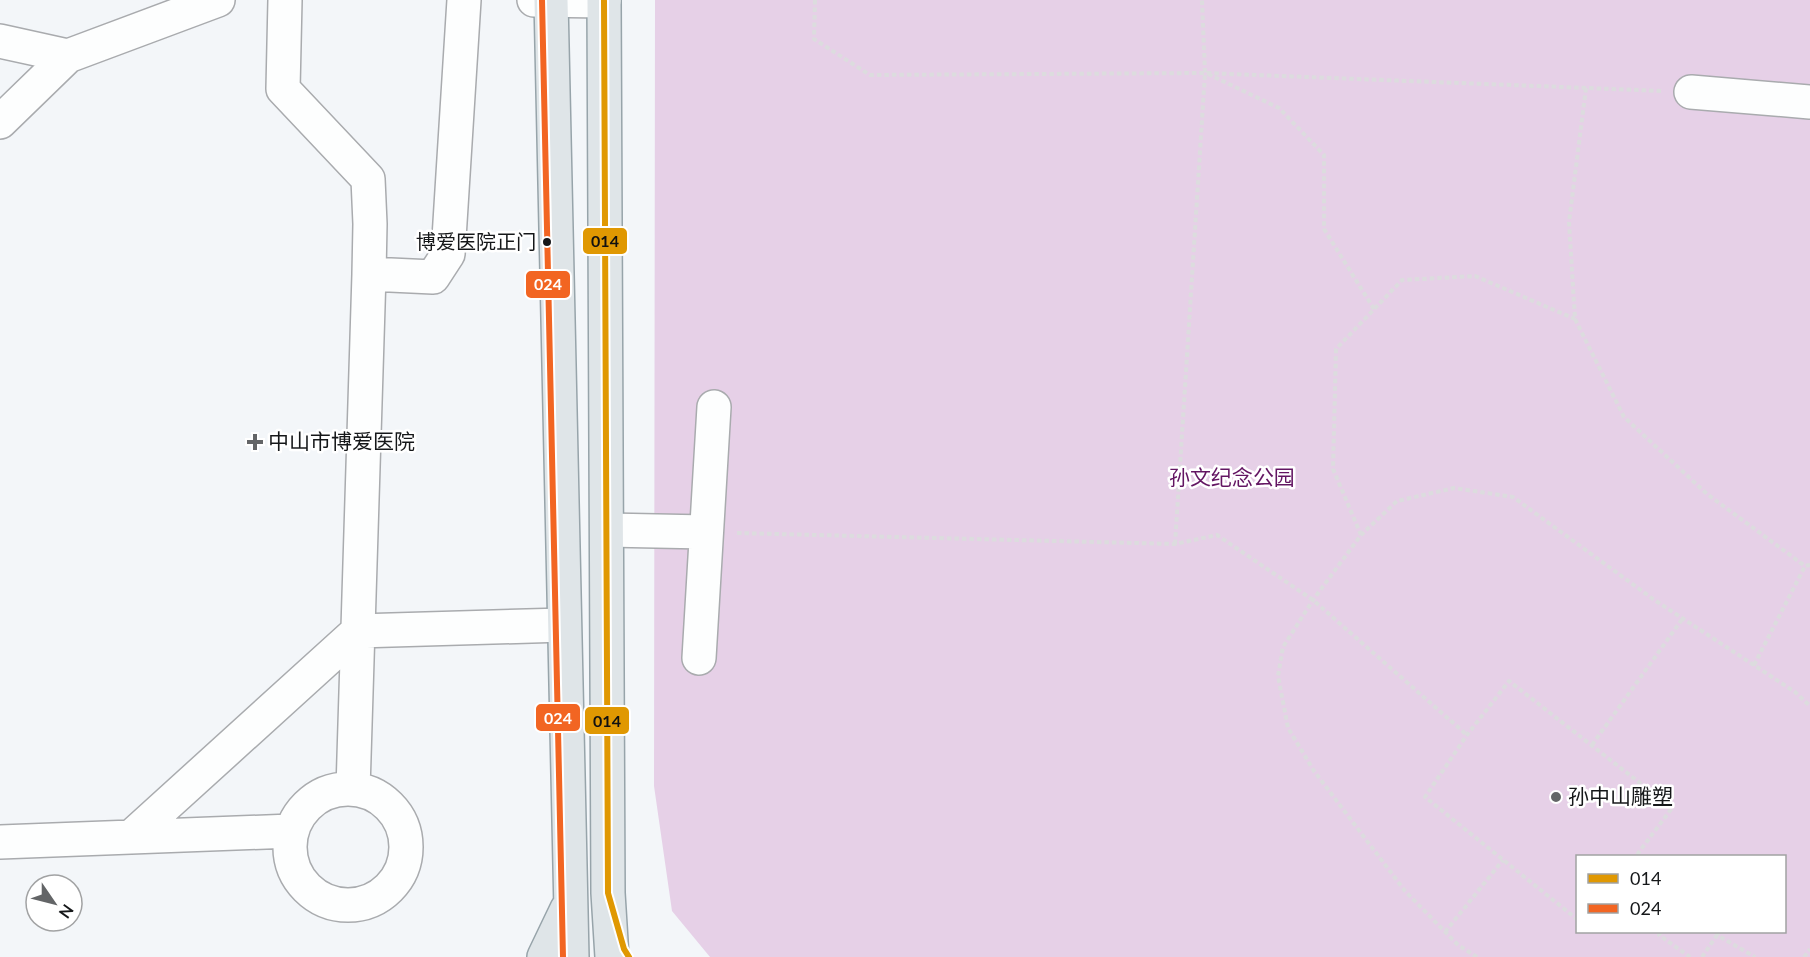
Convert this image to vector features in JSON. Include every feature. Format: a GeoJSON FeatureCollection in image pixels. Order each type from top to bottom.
{"type":"FeatureCollection","features":[{"type":"Feature","properties":{"kind":"main road"},"geometry":{"type":"LineString","coordinates":[[551,0],[572,957]]}},
{"type":"Feature","properties":{"kind":"main road"},"geometry":{"type":"LineString","coordinates":[[604,0],[609,893],[612,957]]}},
{"type":"Feature","properties":{"kind":"main road"},"geometry":{"type":"LineString","coordinates":[[609,893],[624,949],[629,957]]}},
{"type":"Feature","properties":{"kind":"main road"},"geometry":{"type":"LineString","coordinates":[[544,957],[570,902]]}},
{"type":"Feature","properties":{"kind":"street"},"geometry":{"type":"LineString","coordinates":[[0,122],[68,56],[218,0]]}},
{"type":"Feature","properties":{"kind":"street"},"geometry":{"type":"LineString","coordinates":[[285,0],[284,89],[368,179],[369,274],[353,789]]}},
{"type":"Feature","properties":{"kind":"street"},"geometry":{"type":"LineString","coordinates":[[369,274],[434,276],[448,254],[464,0]]}},
{"type":"Feature","properties":{"kind":"street"},"geometry":{"type":"LineString","coordinates":[[534,0],[604,0]]}},
{"type":"Feature","properties":{"kind":"street"},"geometry":{"type":"LineString","coordinates":[[0,41],[68,56]]}},
{"type":"Feature","properties":{"kind":"street"},"geometry":{"type":"LineString","coordinates":[[1690,92],[1810,102]]}},
{"type":"Feature","properties":{"kind":"street"},"geometry":{"type":"LineString","coordinates":[[699,658],[714,407]]}},
{"type":"Feature","properties":{"kind":"street"},"geometry":{"type":"LineString","coordinates":[[607,530],[706,532]]}},
{"type":"Feature","properties":{"kind":"street"},"geometry":{"type":"LineString","coordinates":[[131,837],[358,631],[564,625]]}},
{"type":"Feature","properties":{"kind":"street"},"geometry":{"type":"LineString","coordinates":[[353,789],[373,794],[389,806],[400,821],[406,838],[406,857],[400,874],[389,889],[374,900],[356,906],[338,905],[320,900],[305,889],[294,871],[289,852],[291,831],[300,813],[315,799],[333,791],[353,789]]}},
{"type":"Feature","properties":{"kind":"street"},"geometry":{"type":"LineString","coordinates":[[0,842],[291,831]]}},
{"type":"Feature","properties":{"kind":"path"},"geometry":{"type":"LineString","coordinates":[[815,0],[814,39],[870,75],[1205,73],[1690,92]]}},
{"type":"Feature","properties":{"kind":"path"},"geometry":{"type":"LineString","coordinates":[[1175,543],[1205,73],[1202,0]]}},
{"type":"Feature","properties":{"kind":"path"},"geometry":{"type":"LineString","coordinates":[[1205,73],[1279,108],[1324,155],[1324,229],[1374,309]]}},
{"type":"Feature","properties":{"kind":"path"},"geometry":{"type":"LineString","coordinates":[[1586,88],[1569,222],[1575,319],[1624,417],[1707,494],[1807,565],[1754,665]]}},
{"type":"Feature","properties":{"kind":"path"},"geometry":{"type":"LineString","coordinates":[[1361,535],[1333,470],[1336,349],[1402,280],[1475,276],[1575,319]]}},
{"type":"Feature","properties":{"kind":"path"},"geometry":{"type":"LineString","coordinates":[[1477,957],[1458,945],[1405,891],[1314,771],[1288,728],[1278,676],[1283,647],[1313,600],[1361,535],[1397,501],[1454,489],[1513,497],[1653,599],[1795,692],[1810,706]]}},
{"type":"Feature","properties":{"kind":"path"},"geometry":{"type":"LineString","coordinates":[[706,532],[1175,543],[1217,535],[1313,600],[1467,735]]}},
{"type":"Feature","properties":{"kind":"path"},"geometry":{"type":"LineString","coordinates":[[1592,745],[1683,618]]}},
{"type":"Feature","properties":{"kind":"path"},"geometry":{"type":"LineString","coordinates":[[1576,918],[1425,796],[1467,735],[1509,681],[1672,808],[1637,855]]}},
{"type":"Feature","properties":{"kind":"path"},"geometry":{"type":"LineString","coordinates":[[1445,932],[1503,860]]}},
{"type":"Feature","properties":{"kind":"path"},"geometry":{"type":"LineString","coordinates":[[1660,933],[1659,935],[1690,957]]}},
{"type":"Feature","properties":{"kind":"path"},"geometry":{"type":"LineString","coordinates":[[1702,957],[1718,933],[1755,957]]}},
{"type":"Feature","properties":{"kind":"path"},"geometry":{"type":"LineString","coordinates":[[1804,957],[1810,949]]}},
{"type":"Feature","properties":{"kind":"green space","name":"孙文纪念公园"},"geometry":{"type":"Polygon","coordinates":[[[655,0],[1810,0],[1810,957],[710,957],[672,911],[654,786],[655,0]]]}},
{"type":"Feature","properties":{"kind":"transit line","name":"024"},"geometry":{"type":"LineString","coordinates":[[542,0],[563,957]]}},
{"type":"Feature","properties":{"kind":"transit line","name":"014"},"geometry":{"type":"LineString","coordinates":[[604,1],[608,893],[624,949],[629,957]]}},
{"type":"Feature","properties":{"kind":"place","name":"博爱医院正门"},"geometry":{"type":"Point","coordinates":[547,242]}},
{"type":"Feature","properties":{"kind":"place","name":"中山市博爱医院"},"geometry":{"type":"Point","coordinates":[255,442]}},
{"type":"Feature","properties":{"kind":"place","name":"孙中山雕塑"},"geometry":{"type":"Point","coordinates":[1556,797]}}]}
